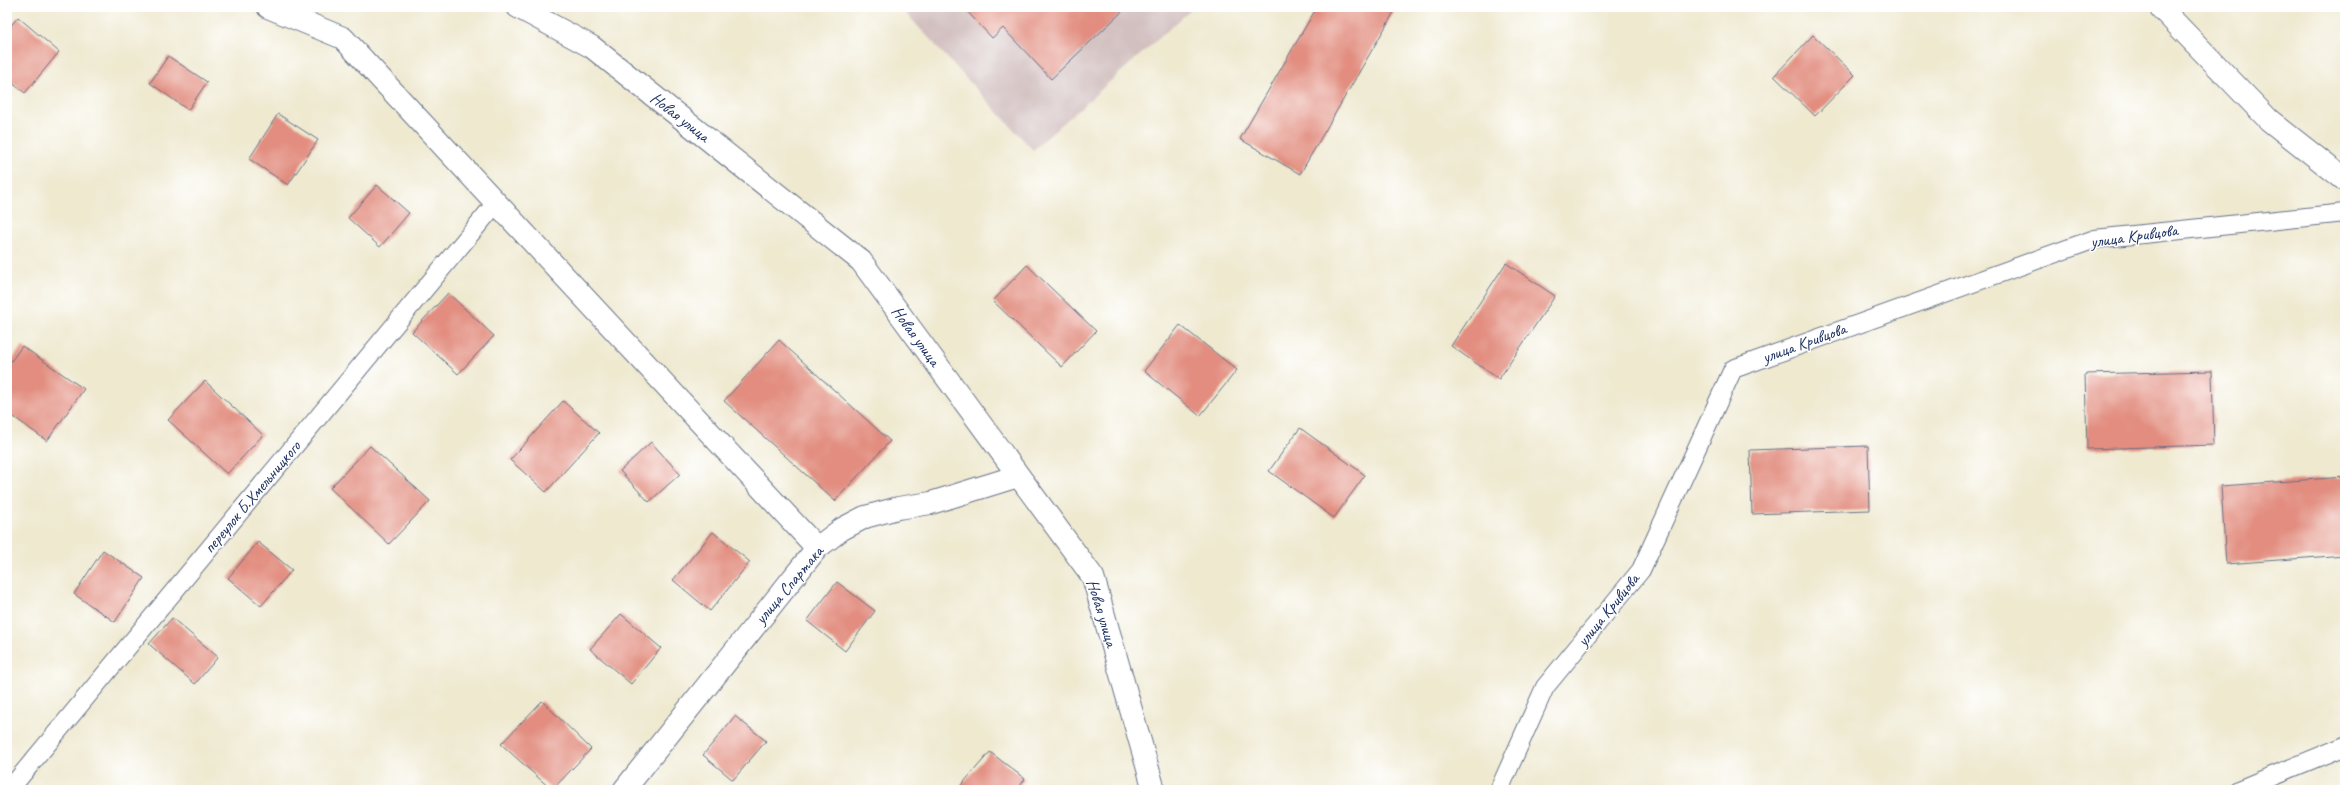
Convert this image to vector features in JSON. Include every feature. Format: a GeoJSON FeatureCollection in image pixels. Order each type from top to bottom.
{"type":"FeatureCollection","features":[{"type":"Feature","properties":{"kind":"street"},"geometry":{"type":"LineString","coordinates":[[268,7],[343,38],[817,548]]}},
{"type":"Feature","properties":{"kind":"street","name":"Новая улица"},"geometry":{"type":"LineString","coordinates":[[518,7],[592,47],[861,261],[1093,577],[1154,790]]}},
{"type":"Feature","properties":{"kind":"street"},"geometry":{"type":"LineString","coordinates":[[2160,7],[2269,120],[2345,180]]}},
{"type":"Feature","properties":{"kind":"street","name":"улица Спартака"},"geometry":{"type":"LineString","coordinates":[[624,790],[817,548],[842,529],[865,517],[898,508],[931,503],[1018,476]]}},
{"type":"Feature","properties":{"kind":"lane","name":"переулок Б.Хмельницкого"},"geometry":{"type":"LineString","coordinates":[[8,790],[496,204]]}},
{"type":"Feature","properties":{"kind":"lane","name":"улица Кривцова"},"geometry":{"type":"LineString","coordinates":[[1499,790],[1545,687],[1641,570],[1733,369],[2095,239],[2345,213]]}},
{"type":"Feature","properties":{"kind":"lane"},"geometry":{"type":"LineString","coordinates":[[2238,790],[2345,746]]}},
{"type":"Feature","properties":{"kind":"shaded area"},"geometry":{"type":"Polygon","coordinates":[[[900,7],[1194,7],[1033,150],[900,7]]]}},
{"type":"Feature","properties":{"kind":"building"},"geometry":{"type":"Polygon","coordinates":[[[963,7],[1127,7],[1051,79],[1003,28],[992,38],[963,7]]]}},
{"type":"Feature","properties":{"kind":"building"},"geometry":{"type":"Polygon","coordinates":[[[1317,7],[1397,7],[1300,174],[1240,139],[1317,7]]]}},
{"type":"Feature","properties":{"kind":"building"},"geometry":{"type":"Polygon","coordinates":[[[18,17],[59,52],[25,93],[7,79],[7,30],[18,17]]]}},
{"type":"Feature","properties":{"kind":"building"},"geometry":{"type":"Polygon","coordinates":[[[1813,35],[1855,75],[1815,116],[1774,76],[1813,35]]]}},
{"type":"Feature","properties":{"kind":"building"},"geometry":{"type":"Polygon","coordinates":[[[168,56],[207,82],[188,110],[150,83],[168,56]]]}},
{"type":"Feature","properties":{"kind":"building"},"geometry":{"type":"Polygon","coordinates":[[[278,114],[318,140],[288,185],[249,159],[278,114]]]}},
{"type":"Feature","properties":{"kind":"building"},"geometry":{"type":"Polygon","coordinates":[[[377,185],[409,213],[380,247],[348,218],[377,185]]]}},
{"type":"Feature","properties":{"kind":"building"},"geometry":{"type":"Polygon","coordinates":[[[1506,263],[1555,296],[1499,379],[1451,346],[1506,263]]]}},
{"type":"Feature","properties":{"kind":"building"},"geometry":{"type":"Polygon","coordinates":[[[1027,265],[1096,331],[1062,367],[993,301],[1027,265]]]}},
{"type":"Feature","properties":{"kind":"building"},"geometry":{"type":"Polygon","coordinates":[[[448,293],[494,336],[458,374],[412,332],[448,293]]]}},
{"type":"Feature","properties":{"kind":"building"},"geometry":{"type":"Polygon","coordinates":[[[1180,325],[1237,370],[1200,416],[1144,371],[1180,325]]]}},
{"type":"Feature","properties":{"kind":"building"},"geometry":{"type":"Polygon","coordinates":[[[779,340],[890,441],[835,501],[724,401],[779,340]]]}},
{"type":"Feature","properties":{"kind":"building"},"geometry":{"type":"Polygon","coordinates":[[[22,346],[84,389],[47,441],[7,412],[7,367],[22,346]]]}},
{"type":"Feature","properties":{"kind":"building"},"geometry":{"type":"Polygon","coordinates":[[[2212,371],[2214,445],[2087,449],[2085,374],[2212,371]]]}},
{"type":"Feature","properties":{"kind":"building"},"geometry":{"type":"Polygon","coordinates":[[[205,381],[263,435],[227,474],[168,420],[205,381]]]}},
{"type":"Feature","properties":{"kind":"building"},"geometry":{"type":"Polygon","coordinates":[[[563,401],[599,433],[546,492],[510,460],[563,401]]]}},
{"type":"Feature","properties":{"kind":"building"},"geometry":{"type":"Polygon","coordinates":[[[1300,428],[1365,475],[1334,518],[1269,471],[1300,428]]]}},
{"type":"Feature","properties":{"kind":"building"},"geometry":{"type":"Polygon","coordinates":[[[651,442],[680,474],[649,502],[620,471],[651,442]]]}},
{"type":"Feature","properties":{"kind":"building"},"geometry":{"type":"Polygon","coordinates":[[[370,446],[430,501],[389,544],[330,488],[370,446]]]}},
{"type":"Feature","properties":{"kind":"building"},"geometry":{"type":"Polygon","coordinates":[[[1868,446],[1870,510],[1752,514],[1750,450],[1868,446]]]}},
{"type":"Feature","properties":{"kind":"building"},"geometry":{"type":"Polygon","coordinates":[[[2345,477],[2345,555],[2226,564],[2221,486],[2345,477]]]}},
{"type":"Feature","properties":{"kind":"building"},"geometry":{"type":"Polygon","coordinates":[[[713,532],[750,562],[710,611],[673,580],[713,532]]]}},
{"type":"Feature","properties":{"kind":"building"},"geometry":{"type":"Polygon","coordinates":[[[258,542],[292,570],[261,606],[228,578],[258,542]]]}},
{"type":"Feature","properties":{"kind":"building"},"geometry":{"type":"Polygon","coordinates":[[[103,550],[144,578],[115,622],[74,594],[103,550]]]}},
{"type":"Feature","properties":{"kind":"building"},"geometry":{"type":"Polygon","coordinates":[[[837,582],[875,611],[845,651],[807,621],[837,582]]]}},
{"type":"Feature","properties":{"kind":"building"},"geometry":{"type":"Polygon","coordinates":[[[621,614],[661,648],[631,684],[590,649],[621,614]]]}},
{"type":"Feature","properties":{"kind":"building"},"geometry":{"type":"Polygon","coordinates":[[[172,618],[218,657],[195,684],[149,644],[172,618]]]}},
{"type":"Feature","properties":{"kind":"building"},"geometry":{"type":"Polygon","coordinates":[[[542,701],[591,749],[552,790],[501,744],[542,701]]]}},
{"type":"Feature","properties":{"kind":"building"},"geometry":{"type":"Polygon","coordinates":[[[735,716],[766,741],[733,780],[703,755],[735,716]]]}},
{"type":"Feature","properties":{"kind":"building"},"geometry":{"type":"Polygon","coordinates":[[[990,752],[1025,779],[1017,790],[957,790],[990,752]]]}}]}
